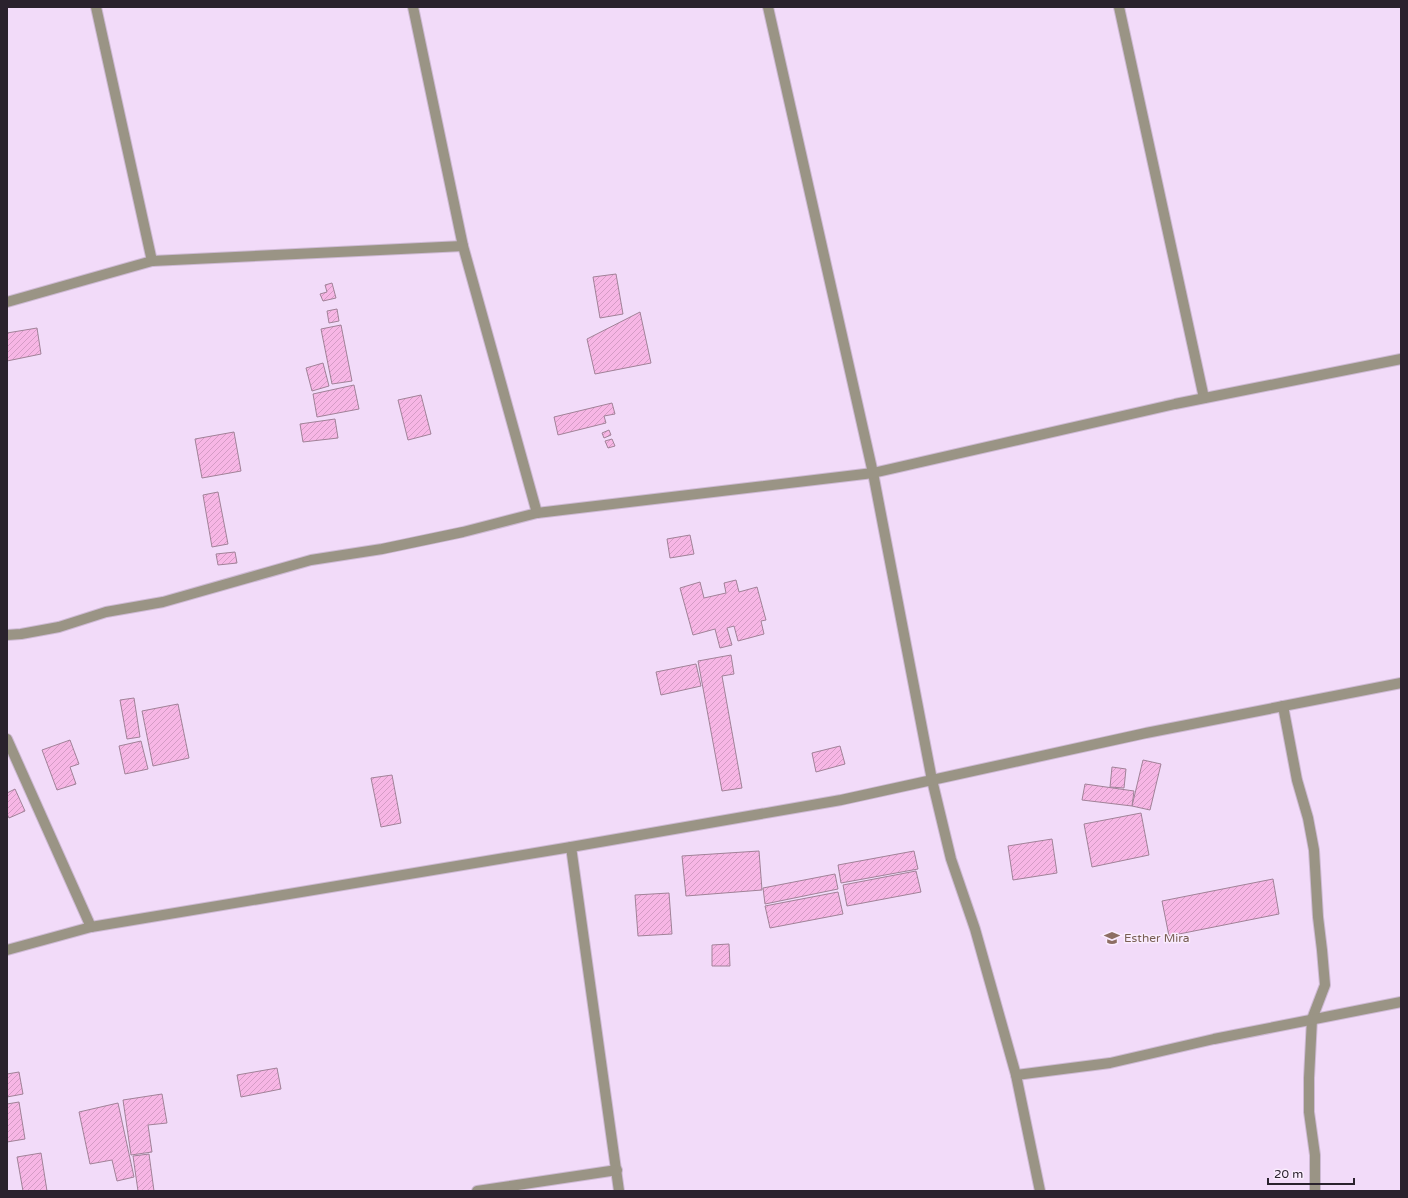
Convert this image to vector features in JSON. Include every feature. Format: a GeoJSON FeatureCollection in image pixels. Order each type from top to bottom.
{"type":"FeatureCollection","features":[{"type":"Feature","properties":{"kind":"street"},"geometry":{"type":"LineString","coordinates":[[96,7],[152,261]]}},
{"type":"Feature","properties":{"kind":"street"},"geometry":{"type":"LineString","coordinates":[[413,7],[462,246],[536,513]]}},
{"type":"Feature","properties":{"kind":"street"},"geometry":{"type":"LineString","coordinates":[[768,7],[873,473],[932,780],[951,859],[975,928],[1016,1075],[1040,1191]]}},
{"type":"Feature","properties":{"kind":"street"},"geometry":{"type":"LineString","coordinates":[[1119,7],[1204,398]]}},
{"type":"Feature","properties":{"kind":"street"},"geometry":{"type":"LineString","coordinates":[[7,302],[152,261],[462,246]]}},
{"type":"Feature","properties":{"kind":"street"},"geometry":{"type":"LineString","coordinates":[[7,635],[20,634],[59,626],[106,612],[163,602],[312,560],[382,549],[463,532],[536,513],[873,473],[1204,398],[1401,359]]}},
{"type":"Feature","properties":{"kind":"street"},"geometry":{"type":"LineString","coordinates":[[7,950],[91,927],[571,847],[841,800],[1146,733],[1401,683]]}},
{"type":"Feature","properties":{"kind":"street"},"geometry":{"type":"LineString","coordinates":[[1283,706],[1296,780],[1308,818],[1314,850],[1318,917],[1325,985],[1312,1019],[1308,1078],[1309,1112],[1314,1155],[1315,1191]]}},
{"type":"Feature","properties":{"kind":"street"},"geometry":{"type":"LineString","coordinates":[[7,739],[91,927]]}},
{"type":"Feature","properties":{"kind":"street"},"geometry":{"type":"LineString","coordinates":[[571,847],[619,1191]]}},
{"type":"Feature","properties":{"kind":"street"},"geometry":{"type":"LineString","coordinates":[[1016,1075],[1110,1063],[1214,1039],[1401,1002]]}},
{"type":"Feature","properties":{"kind":"street"},"geometry":{"type":"LineString","coordinates":[[477,1191],[617,1170]]}},
{"type":"Feature","properties":{"kind":"building"},"geometry":{"type":"Polygon","coordinates":[[[616,274],[623,314],[600,318],[593,277],[616,274]]]}},
{"type":"Feature","properties":{"kind":"building"},"geometry":{"type":"Polygon","coordinates":[[[332,283],[336,298],[323,301],[320,294],[327,292],[325,285],[332,283]]]}},
{"type":"Feature","properties":{"kind":"building"},"geometry":{"type":"Polygon","coordinates":[[[337,309],[339,321],[329,323],[327,311],[337,309]]]}},
{"type":"Feature","properties":{"kind":"building"},"geometry":{"type":"Polygon","coordinates":[[[640,312],[651,363],[595,374],[587,339],[640,312]]]}},
{"type":"Feature","properties":{"kind":"building"},"geometry":{"type":"Polygon","coordinates":[[[341,325],[352,381],[332,384],[321,329],[341,325]]]}},
{"type":"Feature","properties":{"kind":"building"},"geometry":{"type":"Polygon","coordinates":[[[37,328],[41,354],[7,361],[7,333],[37,328]]]}},
{"type":"Feature","properties":{"kind":"building"},"geometry":{"type":"Polygon","coordinates":[[[323,363],[329,386],[312,391],[306,368],[323,363]]]}},
{"type":"Feature","properties":{"kind":"building"},"geometry":{"type":"Polygon","coordinates":[[[354,385],[359,409],[317,417],[313,394],[354,385]]]}},
{"type":"Feature","properties":{"kind":"building"},"geometry":{"type":"Polygon","coordinates":[[[421,395],[431,434],[408,440],[398,400],[421,395]]]}},
{"type":"Feature","properties":{"kind":"building"},"geometry":{"type":"Polygon","coordinates":[[[612,403],[615,414],[604,416],[606,423],[558,435],[554,417],[612,403]]]}},
{"type":"Feature","properties":{"kind":"building"},"geometry":{"type":"Polygon","coordinates":[[[335,419],[338,438],[303,442],[300,424],[335,419]]]}},
{"type":"Feature","properties":{"kind":"building"},"geometry":{"type":"Polygon","coordinates":[[[609,430],[611,435],[604,438],[602,433],[609,430]]]}},
{"type":"Feature","properties":{"kind":"building"},"geometry":{"type":"Polygon","coordinates":[[[234,432],[241,471],[202,478],[195,439],[234,432]]]}},
{"type":"Feature","properties":{"kind":"building"},"geometry":{"type":"Polygon","coordinates":[[[612,439],[615,446],[608,448],[605,441],[612,439]]]}},
{"type":"Feature","properties":{"kind":"building"},"geometry":{"type":"Polygon","coordinates":[[[218,492],[228,544],[212,547],[203,495],[218,492]]]}},
{"type":"Feature","properties":{"kind":"building"},"geometry":{"type":"Polygon","coordinates":[[[690,535],[694,554],[670,558],[667,539],[690,535]]]}},
{"type":"Feature","properties":{"kind":"building"},"geometry":{"type":"Polygon","coordinates":[[[235,552],[237,563],[218,565],[216,554],[235,552]]]}},
{"type":"Feature","properties":{"kind":"building"},"geometry":{"type":"Polygon","coordinates":[[[736,580],[739,592],[757,587],[766,620],[761,621],[764,634],[738,641],[734,626],[727,628],[732,645],[720,648],[715,629],[693,635],[680,588],[700,582],[704,598],[726,593],[724,583],[736,580]]]}},
{"type":"Feature","properties":{"kind":"building"},"geometry":{"type":"Polygon","coordinates":[[[731,655],[734,674],[722,676],[742,788],[722,791],[698,661],[731,655]]]}},
{"type":"Feature","properties":{"kind":"building"},"geometry":{"type":"Polygon","coordinates":[[[696,664],[701,686],[661,695],[656,672],[696,664]]]}},
{"type":"Feature","properties":{"kind":"building"},"geometry":{"type":"Polygon","coordinates":[[[134,698],[140,737],[127,739],[120,700],[134,698]]]}},
{"type":"Feature","properties":{"kind":"building"},"geometry":{"type":"Polygon","coordinates":[[[178,704],[189,758],[153,766],[142,711],[178,704]]]}},
{"type":"Feature","properties":{"kind":"building"},"geometry":{"type":"Polygon","coordinates":[[[70,740],[79,764],[70,767],[76,784],[57,790],[42,750],[70,740]]]}},
{"type":"Feature","properties":{"kind":"building"},"geometry":{"type":"Polygon","coordinates":[[[141,741],[148,769],[125,774],[119,746],[141,741]]]}},
{"type":"Feature","properties":{"kind":"building"},"geometry":{"type":"Polygon","coordinates":[[[840,746],[845,764],[816,772],[812,753],[840,746]]]}},
{"type":"Feature","properties":{"kind":"building"},"geometry":{"type":"Polygon","coordinates":[[[1143,760],[1161,764],[1150,810],[1132,806],[1143,760]]]}},
{"type":"Feature","properties":{"kind":"building"},"geometry":{"type":"Polygon","coordinates":[[[1112,767],[1126,769],[1124,788],[1110,787],[1112,767]]]}},
{"type":"Feature","properties":{"kind":"building"},"geometry":{"type":"Polygon","coordinates":[[[392,775],[401,823],[381,827],[371,778],[392,775]]]}},
{"type":"Feature","properties":{"kind":"building"},"geometry":{"type":"Polygon","coordinates":[[[1085,784],[1134,791],[1132,806],[1082,800],[1085,784]]]}},
{"type":"Feature","properties":{"kind":"building"},"geometry":{"type":"Polygon","coordinates":[[[15,789],[25,811],[9,818],[7,814],[7,793],[15,789]]]}},
{"type":"Feature","properties":{"kind":"building"},"geometry":{"type":"Polygon","coordinates":[[[1141,813],[1149,855],[1092,867],[1084,824],[1141,813]]]}},
{"type":"Feature","properties":{"kind":"building"},"geometry":{"type":"Polygon","coordinates":[[[1052,839],[1057,873],[1013,880],[1008,846],[1052,839]]]}},
{"type":"Feature","properties":{"kind":"building"},"geometry":{"type":"Polygon","coordinates":[[[759,851],[762,890],[686,896],[682,856],[759,851]]]}},
{"type":"Feature","properties":{"kind":"building"},"geometry":{"type":"Polygon","coordinates":[[[914,851],[918,869],[841,883],[838,865],[914,851]]]}},
{"type":"Feature","properties":{"kind":"building"},"geometry":{"type":"Polygon","coordinates":[[[916,871],[921,892],[847,906],[843,885],[916,871]]]}},
{"type":"Feature","properties":{"kind":"building"},"geometry":{"type":"Polygon","coordinates":[[[835,874],[838,889],[765,904],[763,888],[835,874]]]}},
{"type":"Feature","properties":{"kind":"building"},"geometry":{"type":"Polygon","coordinates":[[[1273,879],[1279,914],[1169,936],[1162,901],[1273,879]]]}},
{"type":"Feature","properties":{"kind":"building"},"geometry":{"type":"Polygon","coordinates":[[[838,892],[843,914],[770,928],[765,906],[838,892]]]}},
{"type":"Feature","properties":{"kind":"building"},"geometry":{"type":"Polygon","coordinates":[[[669,893],[672,934],[638,936],[635,895],[669,893]]]}},
{"type":"Feature","properties":{"kind":"building"},"geometry":{"type":"Polygon","coordinates":[[[729,944],[730,966],[712,966],[712,945],[729,944]]]}},
{"type":"Feature","properties":{"kind":"building"},"geometry":{"type":"Polygon","coordinates":[[[277,1068],[281,1089],[241,1097],[237,1075],[277,1068]]]}},
{"type":"Feature","properties":{"kind":"building"},"geometry":{"type":"Polygon","coordinates":[[[19,1072],[23,1094],[7,1097],[7,1074],[19,1072]]]}},
{"type":"Feature","properties":{"kind":"building"},"geometry":{"type":"Polygon","coordinates":[[[162,1094],[167,1123],[148,1125],[152,1152],[131,1155],[123,1100],[162,1094]]]}},
{"type":"Feature","properties":{"kind":"building"},"geometry":{"type":"Polygon","coordinates":[[[19,1102],[25,1139],[7,1142],[7,1104],[19,1102]]]}},
{"type":"Feature","properties":{"kind":"building"},"geometry":{"type":"Polygon","coordinates":[[[118,1103],[134,1177],[117,1181],[112,1160],[90,1164],[79,1112],[118,1103]]]}},
{"type":"Feature","properties":{"kind":"building"},"geometry":{"type":"Polygon","coordinates":[[[41,1153],[47,1191],[23,1191],[17,1157],[41,1153]]]}},
{"type":"Feature","properties":{"kind":"building"},"geometry":{"type":"Polygon","coordinates":[[[149,1154],[154,1191],[138,1191],[133,1156],[149,1154]]]}},
{"type":"Feature","properties":{"kind":"place","name":"Esther Mira"},"geometry":{"type":"Point","coordinates":[1112,938]}}]}
